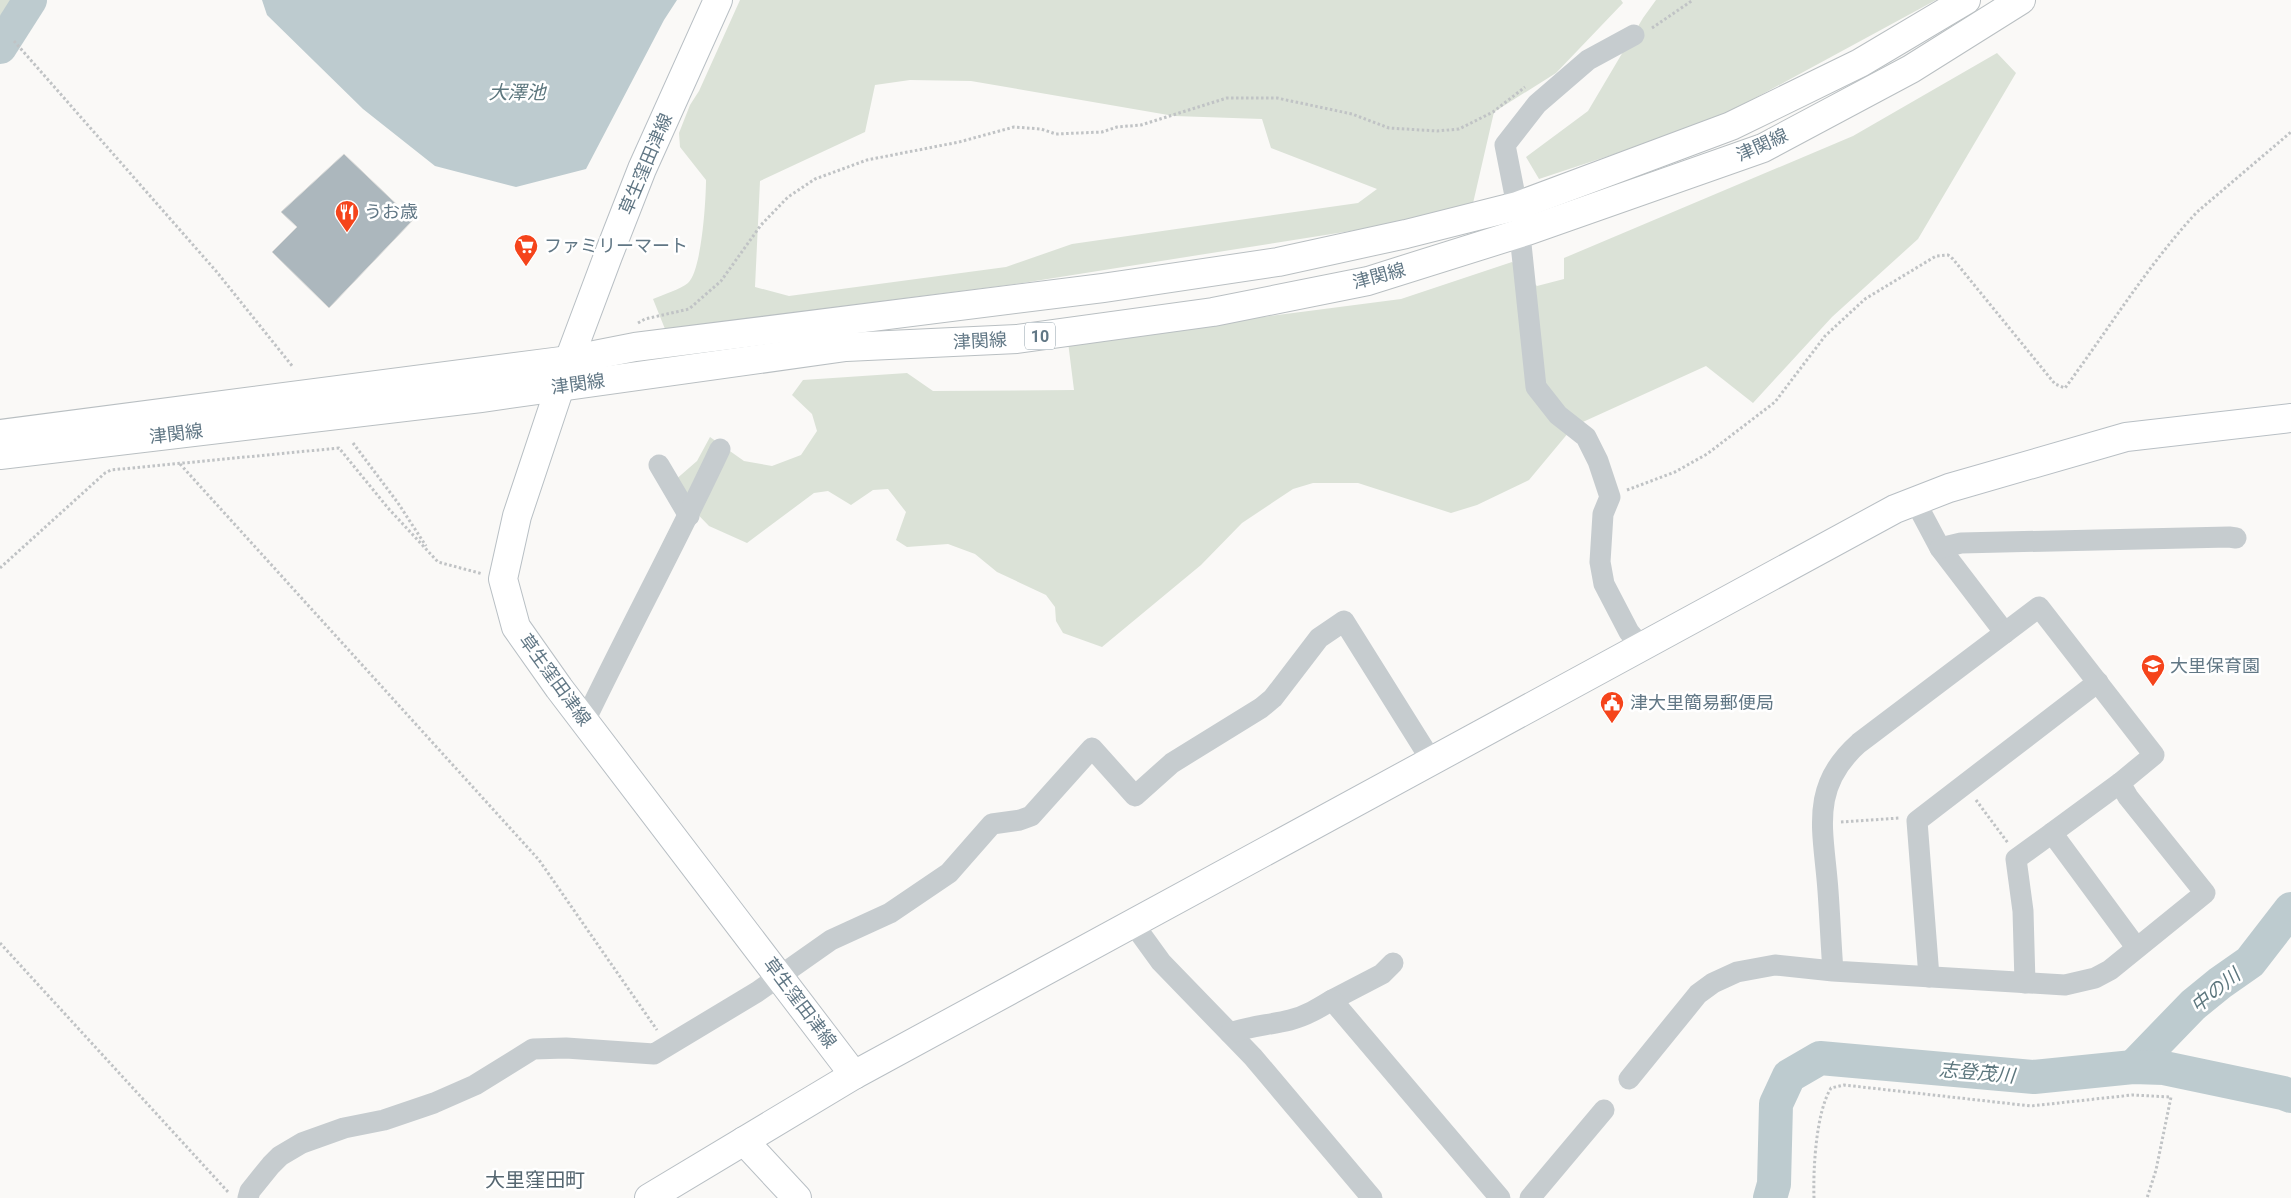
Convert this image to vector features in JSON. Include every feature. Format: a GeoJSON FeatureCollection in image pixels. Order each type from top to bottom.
{"type":"FeatureCollection","features":[{"type":"Feature","properties":{"kind":"main road","name":"草生窪田津線"},"geometry":{"type":"LineString","coordinates":[[718,0],[642,169],[569,360],[517,516],[503,579],[516,627],[559,688],[854,1075]]}},
{"type":"Feature","properties":{"kind":"main road","name":"津関線"},"geometry":{"type":"LineString","coordinates":[[0,434],[569,360],[635,347],[1103,288],[1278,262],[1406,234],[1517,206],[1731,126],[1860,63],[1966,0]]}},
{"type":"Feature","properties":{"kind":"main road","name":"津関線"},"geometry":{"type":"LineString","coordinates":[[0,455],[346,415],[846,347],[1017,339],[1213,312],[1368,280],[1520,233],[1762,148],[1911,69],[2021,0]]}},
{"type":"Feature","properties":{"kind":"main road"},"geometry":{"type":"LineString","coordinates":[[649,1198],[854,1075],[1132,922],[1572,686],[1641,646],[1895,509],[1949,488],[2126,437],[2291,418]]}},
{"type":"Feature","properties":{"kind":"main road"},"geometry":{"type":"LineString","coordinates":[[744,1141],[797,1198]]}},
{"type":"Feature","properties":{"kind":"street"},"geometry":{"type":"LineString","coordinates":[[1634,35],[1588,60],[1537,104],[1505,145],[1517,206],[1536,387],[1558,414],[1586,437],[1598,461],[1610,497],[1603,514],[1600,562],[1604,584],[1629,632],[1641,646]]}},
{"type":"Feature","properties":{"kind":"street"},"geometry":{"type":"LineString","coordinates":[[585,721],[627,632],[689,516],[720,449]]}},
{"type":"Feature","properties":{"kind":"street"},"geometry":{"type":"LineString","coordinates":[[658,464],[689,516]]}},
{"type":"Feature","properties":{"kind":"street"},"geometry":{"type":"LineString","coordinates":[[1915,501],[1940,548],[2005,632]]}},
{"type":"Feature","properties":{"kind":"street"},"geometry":{"type":"LineString","coordinates":[[1940,548],[1961,543],[2230,536],[2236,538]]}},
{"type":"Feature","properties":{"kind":"street"},"geometry":{"type":"LineString","coordinates":[[1833,971],[1822,809],[1827,789],[1836,769],[1847,754],[2040,607],[2154,755],[2016,859],[2022,911],[2025,983]]}},
{"type":"Feature","properties":{"kind":"street"},"geometry":{"type":"LineString","coordinates":[[240,1196],[250,1191],[275,1161],[302,1143],[344,1128],[384,1120],[434,1103],[475,1085],[533,1049],[566,1048],[654,1054],[780,976],[831,940],[890,914],[949,873],[992,824],[1020,820],[1031,816],[1092,748],[1135,796],[1172,763],[1261,708],[1273,698],[1319,638],[1344,621],[1431,760]]}},
{"type":"Feature","properties":{"kind":"street"},"geometry":{"type":"LineString","coordinates":[[1929,977],[1917,820],[2098,682]]}},
{"type":"Feature","properties":{"kind":"street"},"geometry":{"type":"LineString","coordinates":[[1629,1079],[1698,994],[1713,983],[1738,972],[1775,965],[1833,971],[2065,985],[2095,978],[2110,970],[2136,947],[2205,894],[2128,797],[2120,782]]}},
{"type":"Feature","properties":{"kind":"street"},"geometry":{"type":"LineString","coordinates":[[2052,833],[2136,947]]}},
{"type":"Feature","properties":{"kind":"street"},"geometry":{"type":"LineString","coordinates":[[1132,922],[1160,962],[1230,1033],[1304,1116],[1372,1198]]}},
{"type":"Feature","properties":{"kind":"street"},"geometry":{"type":"LineString","coordinates":[[1230,1033],[1249,1026],[1291,1020],[1310,1013],[1382,974],[1393,963]]}},
{"type":"Feature","properties":{"kind":"street"},"geometry":{"type":"LineString","coordinates":[[1332,1000],[1500,1198]]}},
{"type":"Feature","properties":{"kind":"street"},"geometry":{"type":"LineString","coordinates":[[1530,1198],[1604,1110]]}},
{"type":"Feature","properties":{"kind":"path"},"geometry":{"type":"LineString","coordinates":[[1634,35],[1657,26],[1693,0]]}},
{"type":"Feature","properties":{"kind":"path"},"geometry":{"type":"LineString","coordinates":[[14,40],[216,271],[293,367]]}},
{"type":"Feature","properties":{"kind":"path"},"geometry":{"type":"LineString","coordinates":[[636,324],[645,319],[689,309],[721,281],[761,225],[788,197],[815,179],[867,160],[959,142],[1014,127],[1041,129],[1056,134],[1102,132],[1117,127],[1141,125],[1227,98],[1277,98],[1352,114],[1388,128],[1437,131],[1459,129],[1493,112],[1528,85]]}},
{"type":"Feature","properties":{"kind":"path"},"geometry":{"type":"LineString","coordinates":[[1610,497],[1675,472],[1707,454],[1775,402],[1826,336],[1852,309],[1883,286],[1936,256],[1948,255],[1953,259],[2055,384],[2065,388],[2156,261],[2184,226],[2197,212],[2291,132]]}},
{"type":"Feature","properties":{"kind":"path"},"geometry":{"type":"LineString","coordinates":[[353,443],[398,503],[438,562],[503,579]]}},
{"type":"Feature","properties":{"kind":"path"},"geometry":{"type":"LineString","coordinates":[[0,568],[105,473],[111,470],[339,448],[388,508],[431,553]]}},
{"type":"Feature","properties":{"kind":"path"},"geometry":{"type":"LineString","coordinates":[[180,464],[539,860],[668,1045]]}},
{"type":"Feature","properties":{"kind":"path"},"geometry":{"type":"LineString","coordinates":[[1964,784],[2010,844],[2016,859]]}},
{"type":"Feature","properties":{"kind":"path"},"geometry":{"type":"LineString","coordinates":[[1822,823],[1907,818],[1917,820]]}},
{"type":"Feature","properties":{"kind":"path"},"geometry":{"type":"LineString","coordinates":[[0,943],[227,1192],[240,1196]]}},
{"type":"Feature","properties":{"kind":"path"},"geometry":{"type":"LineString","coordinates":[[1814,1198],[1813,1172],[1824,1099],[1831,1088],[1844,1084],[2031,1106],[2132,1095],[2171,1097],[2156,1170],[2147,1198]]}},
{"type":"Feature","properties":{"kind":"shaded area"},"geometry":{"type":"Polygon","coordinates":[[[0,0],[41,0],[0,41],[0,0]]]}},
{"type":"Feature","properties":{"kind":"shaded area"},"geometry":{"type":"Polygon","coordinates":[[[740,0],[1621,0],[1623,3],[1556,73],[1494,112],[1471,212],[1009,285],[665,329],[653,299],[688,283],[693,276],[700,250],[706,180],[680,147],[679,133],[690,105],[699,91],[740,0]],[[910,80],[875,85],[865,132],[760,181],[755,287],[789,296],[1006,267],[1072,244],[1358,203],[1377,189],[1271,148],[1262,119],[1174,116],[971,81],[910,80]]]}},
{"type":"Feature","properties":{"kind":"shaded area"},"geometry":{"type":"Polygon","coordinates":[[[1656,0],[1936,0],[1711,122],[1539,179],[1526,157],[1588,111],[1643,18],[1656,0]]]}},
{"type":"Feature","properties":{"kind":"shaded area"},"geometry":{"type":"Polygon","coordinates":[[[1997,53],[2016,73],[1918,239],[1832,317],[1753,403],[1706,366],[1574,426],[1529,480],[1477,505],[1451,513],[1358,483],[1313,483],[1293,489],[1242,523],[1201,565],[1102,647],[1063,633],[1056,621],[1055,607],[1046,595],[997,572],[975,554],[948,544],[907,547],[896,540],[906,512],[888,489],[873,490],[851,505],[828,491],[814,493],[747,543],[709,526],[679,495],[674,481],[697,461],[710,437],[744,461],[772,466],[801,455],[817,431],[812,414],[792,395],[803,380],[907,373],[933,391],[1074,390],[1068,342],[1401,299],[1512,262],[1537,286],[1564,279],[1564,258],[1853,136],[1997,53]]]}},
{"type":"Feature","properties":{"kind":"water","name":"大澤池"},"geometry":{"type":"Polygon","coordinates":[[[262,0],[677,0],[664,20],[586,169],[516,187],[435,166],[363,109],[267,15],[262,0]]]}},
{"type":"Feature","properties":{"kind":"building"},"geometry":{"type":"Polygon","coordinates":[[[344,154],[413,220],[329,308],[272,252],[297,227],[281,212],[344,154]]]}},
{"type":"Feature","properties":{"kind":"waterway"},"geometry":{"type":"LineString","coordinates":[[0,47],[30,0]]}},
{"type":"Feature","properties":{"kind":"waterway","name":"中の川"},"geometry":{"type":"LineString","coordinates":[[2133,1067],[2193,1005],[2250,962],[2291,909]]}},
{"type":"Feature","properties":{"kind":"waterway","name":"志登茂川"},"geometry":{"type":"LineString","coordinates":[[1770,1198],[1774,1184],[1776,1104],[1789,1076],[1820,1058],[2034,1077],[2133,1067],[2164,1068],[2291,1096]]}},
{"type":"Feature","properties":{"kind":"place","name":"うお歳"},"geometry":{"type":"Point","coordinates":[347,233]}},
{"type":"Feature","properties":{"kind":"place","name":"ファミリーマート"},"geometry":{"type":"Point","coordinates":[526,267]}},
{"type":"Feature","properties":{"kind":"place","name":"大里保育園"},"geometry":{"type":"Point","coordinates":[2153,687]}},
{"type":"Feature","properties":{"kind":"place","name":"津大里簡易郵便局"},"geometry":{"type":"Point","coordinates":[1612,724]}},
{"type":"Feature","properties":{"kind":"district","name":"大里窪田町"},"geometry":{"type":"Point","coordinates":[535,1180]}}]}
